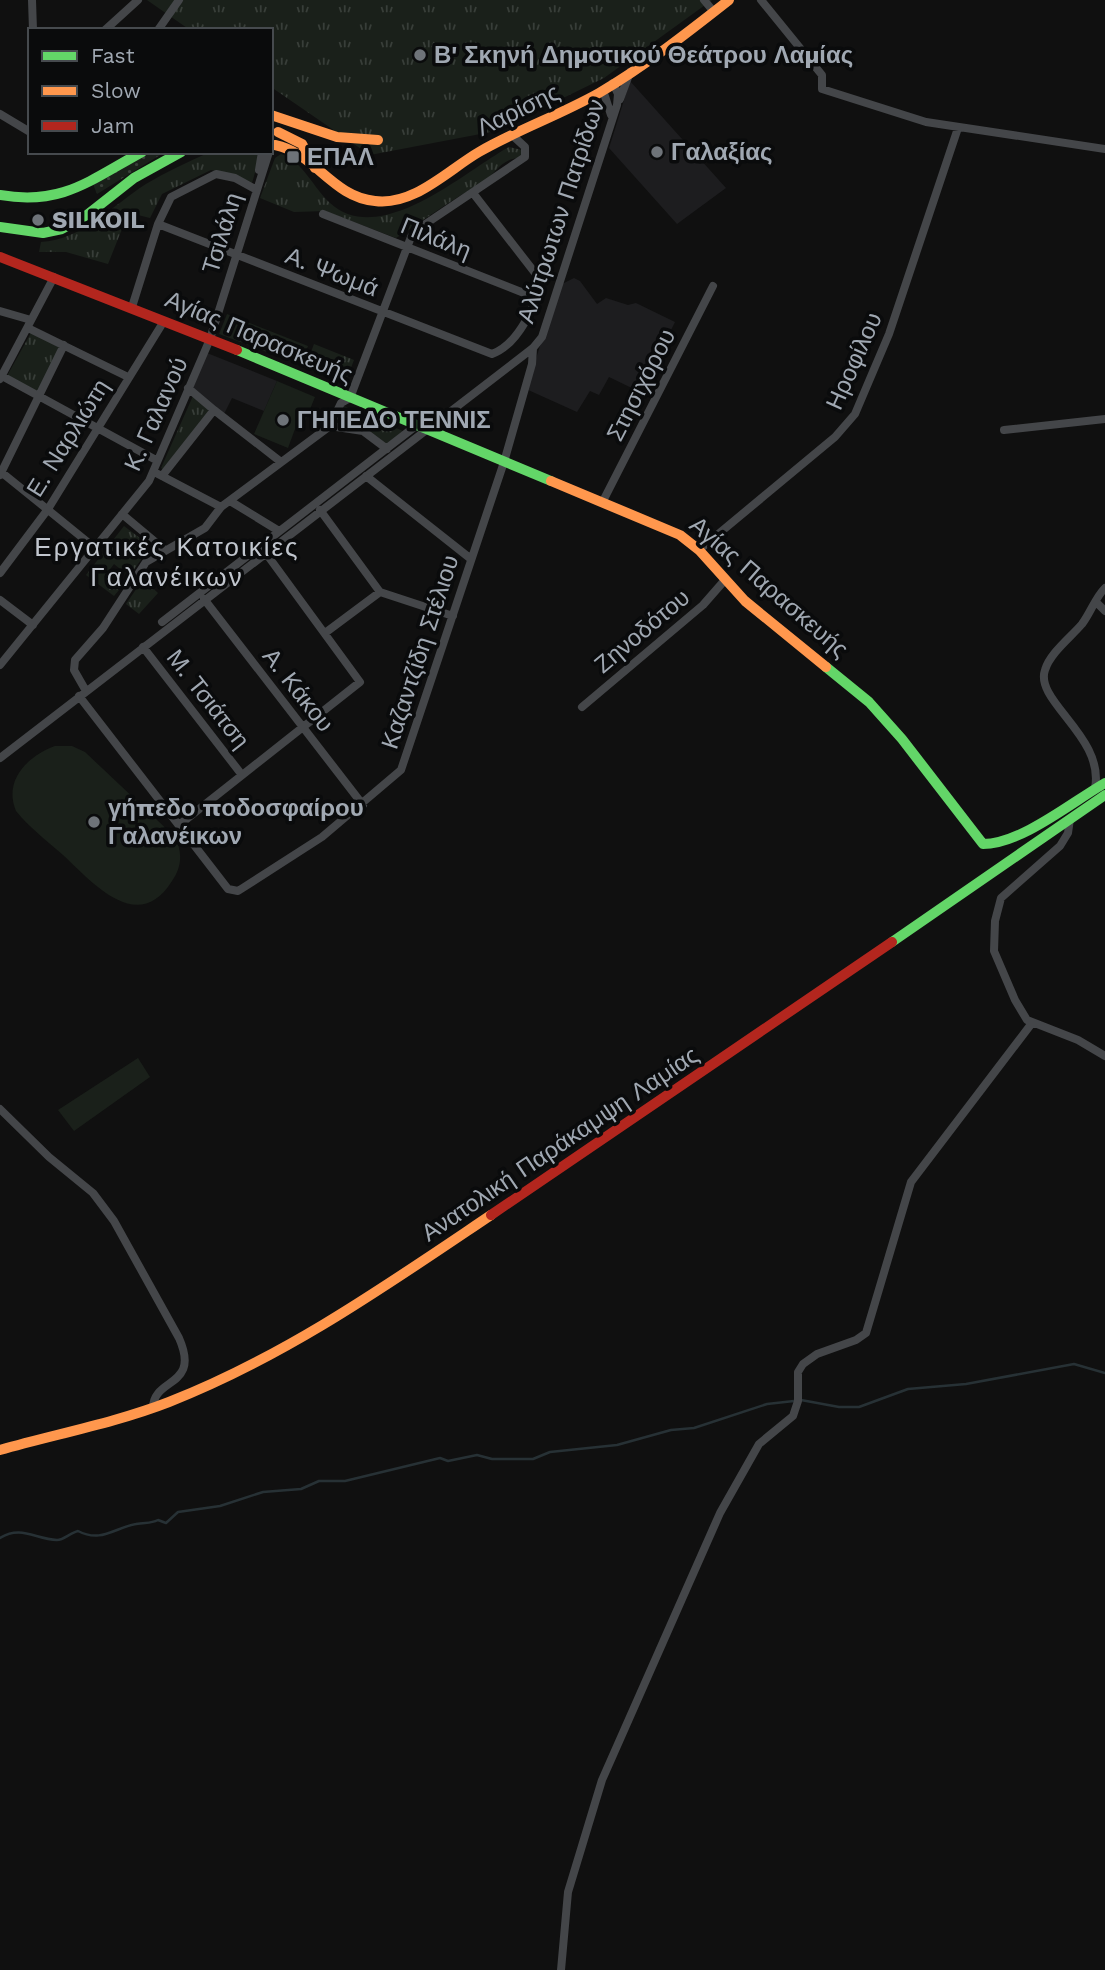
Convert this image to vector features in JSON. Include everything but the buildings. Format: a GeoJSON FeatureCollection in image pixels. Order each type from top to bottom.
{"type":"FeatureCollection","features":[{"type":"Feature","properties":{"kind":"main road","name":"Λαρίσης"},"geometry":{"type":"LineString","coordinates":[[273,148],[290,148],[345,194],[370,201],[387,201],[414,192],[512,135],[608,87],[729,0]]}},
{"type":"Feature","properties":{"kind":"main road","name":"Λαρίσης"},"geometry":{"type":"LineString","coordinates":[[278,127],[303,145],[313,158],[315,168]]}},
{"type":"Feature","properties":{"kind":"main road"},"geometry":{"type":"LineString","coordinates":[[273,144],[278,127],[378,140]]}},
{"type":"Feature","properties":{"kind":"main road"},"geometry":{"type":"LineString","coordinates":[[0,195],[23,200],[53,200],[138,154]]}},
{"type":"Feature","properties":{"kind":"main road"},"geometry":{"type":"LineString","coordinates":[[0,227],[43,233],[62,229],[87,215],[134,178],[177,154]]}},
{"type":"Feature","properties":{"kind":"main road","name":"Αγίας Παρασκευής"},"geometry":{"type":"LineString","coordinates":[[0,257],[132,307],[667,528],[699,550],[724,581],[874,707],[983,844],[994,846],[1005,841],[1099,791]]}},
{"type":"Feature","properties":{"kind":"main road","name":"Ανατολική Παράκαμψη Λαμίας"},"geometry":{"type":"LineString","coordinates":[[0,1450],[153,1408],[247,1368],[346,1314],[1070,819],[1099,791]]}},
{"type":"Feature","properties":{"kind":"street"},"geometry":{"type":"LineString","coordinates":[[32,0],[33,28]]}},
{"type":"Feature","properties":{"kind":"street"},"geometry":{"type":"LineString","coordinates":[[108,28],[138,0]]}},
{"type":"Feature","properties":{"kind":"street"},"geometry":{"type":"LineString","coordinates":[[159,28],[179,0]]}},
{"type":"Feature","properties":{"kind":"street"},"geometry":{"type":"LineString","coordinates":[[704,0],[714,12]]}},
{"type":"Feature","properties":{"kind":"street"},"geometry":{"type":"LineString","coordinates":[[761,0],[822,75],[822,89],[913,119],[1105,149]]}},
{"type":"Feature","properties":{"kind":"street"},"geometry":{"type":"LineString","coordinates":[[617,105],[631,72]]}},
{"type":"Feature","properties":{"kind":"street"},"geometry":{"type":"LineString","coordinates":[[608,87],[611,118]]}},
{"type":"Feature","properties":{"kind":"street","name":"Αλύτρωτων Πατρίδων"},"geometry":{"type":"LineString","coordinates":[[0,758],[366,476],[422,427],[533,348],[542,337],[617,105],[618,94],[608,87]]}},
{"type":"Feature","properties":{"kind":"street"},"geometry":{"type":"LineString","coordinates":[[0,114],[28,131]]}},
{"type":"Feature","properties":{"kind":"street","name":"Ηροφίλου"},"geometry":{"type":"LineString","coordinates":[[699,550],[835,437],[855,414],[889,334],[958,128]]}},
{"type":"Feature","properties":{"kind":"street"},"geometry":{"type":"LineString","coordinates":[[265,552],[360,680],[178,825],[82,693],[74,667],[78,656],[103,628],[139,570],[165,550],[181,544],[205,528],[221,507],[330,426],[341,403],[350,398],[407,247],[418,229],[525,157],[525,147],[512,135]]}},
{"type":"Feature","properties":{"kind":"street"},"geometry":{"type":"LineString","coordinates":[[259,179],[262,154]]}},
{"type":"Feature","properties":{"kind":"street"},"geometry":{"type":"LineString","coordinates":[[259,179],[269,154]]}},
{"type":"Feature","properties":{"kind":"street"},"geometry":{"type":"LineString","coordinates":[[132,307],[159,224],[171,197],[212,176],[226,175],[256,190]]}},
{"type":"Feature","properties":{"kind":"street","name":"Τσιλάλη"},"geometry":{"type":"LineString","coordinates":[[210,339],[259,179]]}},
{"type":"Feature","properties":{"kind":"street"},"geometry":{"type":"LineString","coordinates":[[472,193],[536,272],[539,283],[534,297]]}},
{"type":"Feature","properties":{"kind":"street","name":"Πιλάλη"},"geometry":{"type":"LineString","coordinates":[[323,214],[534,297]]}},
{"type":"Feature","properties":{"kind":"street","name":"Α. Ψωμά"},"geometry":{"type":"LineString","coordinates":[[159,224],[492,354],[516,338],[534,297]]}},
{"type":"Feature","properties":{"kind":"street"},"geometry":{"type":"LineString","coordinates":[[54,277],[1,378],[38,395],[156,460]]}},
{"type":"Feature","properties":{"kind":"street","name":"Στησιχόρου"},"geometry":{"type":"LineString","coordinates":[[604,501],[713,286]]}},
{"type":"Feature","properties":{"kind":"street"},"geometry":{"type":"LineString","coordinates":[[0,311],[30,324],[64,345],[128,377]]}},
{"type":"Feature","properties":{"kind":"street","name":"Ε. Ναρλιώτη"},"geometry":{"type":"LineString","coordinates":[[0,573],[47,509],[164,321]]}},
{"type":"Feature","properties":{"kind":"street","name":"Κ. Γαλανού"},"geometry":{"type":"LineString","coordinates":[[0,664],[145,488],[210,339]]}},
{"type":"Feature","properties":{"kind":"street"},"geometry":{"type":"LineString","coordinates":[[64,345],[0,473],[95,548]]}},
{"type":"Feature","properties":{"kind":"street","name":"Καζαντζίδη Στέλιου"},"geometry":{"type":"LineString","coordinates":[[178,825],[228,889],[238,891],[310,846],[363,805],[401,770],[504,462],[532,363],[533,348]]}},
{"type":"Feature","properties":{"kind":"street"},"geometry":{"type":"LineString","coordinates":[[188,388],[281,462]]}},
{"type":"Feature","properties":{"kind":"street"},"geometry":{"type":"LineString","coordinates":[[162,476],[214,411]]}},
{"type":"Feature","properties":{"kind":"street"},"geometry":{"type":"LineString","coordinates":[[1004,430],[1105,419]]}},
{"type":"Feature","properties":{"kind":"street"},"geometry":{"type":"LineString","coordinates":[[330,426],[363,431],[387,449]]}},
{"type":"Feature","properties":{"kind":"street"},"geometry":{"type":"LineString","coordinates":[[162,622],[387,449],[422,427]]}},
{"type":"Feature","properties":{"kind":"street"},"geometry":{"type":"LineString","coordinates":[[152,472],[221,507]]}},
{"type":"Feature","properties":{"kind":"street"},"geometry":{"type":"LineString","coordinates":[[366,476],[471,559]]}},
{"type":"Feature","properties":{"kind":"street"},"geometry":{"type":"LineString","coordinates":[[230,501],[279,531]]}},
{"type":"Feature","properties":{"kind":"street"},"geometry":{"type":"LineString","coordinates":[[320,510],[380,592],[453,616]]}},
{"type":"Feature","properties":{"kind":"street"},"geometry":{"type":"LineString","coordinates":[[122,514],[165,550]]}},
{"type":"Feature","properties":{"kind":"street","name":"Ζηνοδότου"},"geometry":{"type":"LineString","coordinates":[[582,707],[703,605],[724,581]]}},
{"type":"Feature","properties":{"kind":"street"},"geometry":{"type":"LineString","coordinates":[[1099,791],[1098,772],[1093,756],[1077,728],[1049,694],[1044,676],[1048,664],[1093,611],[1105,588]]}},
{"type":"Feature","properties":{"kind":"street"},"geometry":{"type":"LineString","coordinates":[[325,633],[380,592]]}},
{"type":"Feature","properties":{"kind":"street","name":"Α. Κάκου"},"geometry":{"type":"LineString","coordinates":[[204,599],[363,805]]}},
{"type":"Feature","properties":{"kind":"street"},"geometry":{"type":"LineString","coordinates":[[0,600],[33,625]]}},
{"type":"Feature","properties":{"kind":"street"},"geometry":{"type":"LineString","coordinates":[[1096,602],[1105,611]]}},
{"type":"Feature","properties":{"kind":"street","name":"Μ. Τσιάτση"},"geometry":{"type":"LineString","coordinates":[[143,647],[242,775]]}},
{"type":"Feature","properties":{"kind":"street"},"geometry":{"type":"LineString","coordinates":[[1070,819],[1068,833],[1060,846],[1040,866],[1004,894],[996,913],[996,957],[1022,1014],[1032,1023],[1078,1040],[1105,1056]]}},
{"type":"Feature","properties":{"kind":"street"},"geometry":{"type":"LineString","coordinates":[[561,1970],[568,1892],[602,1780],[720,1513],[759,1444],[793,1416],[798,1401],[798,1372],[803,1364],[817,1354],[856,1340],[866,1333],[911,1182],[1032,1023]]}},
{"type":"Feature","properties":{"kind":"street"},"geometry":{"type":"LineString","coordinates":[[0,1109],[49,1157],[93,1193],[114,1221],[183,1347],[182,1372],[171,1385],[160,1389],[155,1395],[153,1408]]}},
{"type":"Feature","properties":{"kind":"shaded area"},"geometry":{"type":"Polygon","coordinates":[[[630,81],[726,188],[677,224],[609,148],[630,81]]]}},
{"type":"Feature","properties":{"kind":"shaded area"},"geometry":{"type":"Polygon","coordinates":[[[574,278],[580,281],[597,304],[606,298],[628,305],[636,303],[675,322],[640,392],[609,377],[599,395],[590,391],[577,412],[526,389],[560,285],[574,278]]]}},
{"type":"Feature","properties":{"kind":"shaded area"},"geometry":{"type":"Polygon","coordinates":[[[207,353],[277,381],[264,411],[232,398],[223,416],[188,389],[207,353]]]}},
{"type":"Feature","properties":{"kind":"green space"},"geometry":{"type":"Polygon","coordinates":[[[147,0],[712,0],[604,78],[496,131],[370,155],[273,88],[273,28],[187,28],[147,0]]]}},
{"type":"Feature","properties":{"kind":"green space"},"geometry":{"type":"Polygon","coordinates":[[[509,147],[522,150],[520,158],[507,161],[485,181],[396,238],[325,211],[294,212],[260,198],[275,158],[281,154],[301,168],[330,203],[350,215],[373,217],[397,212],[422,201],[509,147]]]}},
{"type":"Feature","properties":{"kind":"green space"},"geometry":{"type":"Polygon","coordinates":[[[148,154],[162,154],[97,194],[93,184],[148,154]]]}},
{"type":"Feature","properties":{"kind":"green space"},"geometry":{"type":"Polygon","coordinates":[[[206,154],[257,154],[258,162],[252,183],[232,174],[211,170],[162,194],[150,218],[134,214],[124,224],[108,264],[66,252],[39,252],[41,242],[56,240],[84,228],[169,171],[206,154]]]}},
{"type":"Feature","properties":{"kind":"green space"},"geometry":{"type":"Polygon","coordinates":[[[227,314],[308,346],[301,365],[219,334],[227,314]]]}},
{"type":"Feature","properties":{"kind":"green space"},"geometry":{"type":"Polygon","coordinates":[[[32,331],[61,347],[37,392],[7,376],[32,331]]]}},
{"type":"Feature","properties":{"kind":"green space"},"geometry":{"type":"Polygon","coordinates":[[[314,344],[354,360],[345,383],[305,368],[314,344]]]}},
{"type":"Feature","properties":{"kind":"green space","name":"ΓΗΠΕΔΟ ΤΕΝΝΙΣ"},"geometry":{"type":"Polygon","coordinates":[[[277,381],[315,397],[301,431],[295,429],[288,448],[254,434],[277,381]]]}},
{"type":"Feature","properties":{"kind":"green space"},"geometry":{"type":"Polygon","coordinates":[[[193,396],[208,408],[208,414],[164,470],[161,468],[193,396]]]}},
{"type":"Feature","properties":{"kind":"green space"},"geometry":{"type":"Polygon","coordinates":[[[344,406],[403,431],[386,446],[359,426],[336,423],[344,406]]]}},
{"type":"Feature","properties":{"kind":"green space"},"geometry":{"type":"Polygon","coordinates":[[[124,526],[149,545],[149,549],[129,576],[114,564],[104,577],[119,590],[114,596],[86,575],[124,526]]]}},
{"type":"Feature","properties":{"kind":"green space"},"geometry":{"type":"Polygon","coordinates":[[[143,579],[158,593],[139,614],[126,604],[143,579]]]}},
{"type":"Feature","properties":{"kind":"green space","name":"γήπεδο ποδοσφαίρου Γαλανέικων"},"geometry":{"type":"Polygon","coordinates":[[[55,746],[72,746],[85,752],[174,836],[179,847],[179,865],[172,881],[159,897],[145,904],[130,904],[101,890],[16,811],[13,789],[20,771],[36,756],[55,746]]]}},
{"type":"Feature","properties":{"kind":"green space"},"geometry":{"type":"Polygon","coordinates":[[[138,1058],[150,1077],[74,1131],[58,1110],[138,1058]]]}},
{"type":"Feature","properties":{"kind":"waterway"},"geometry":{"type":"LineString","coordinates":[[801,1400],[839,1407],[859,1407],[908,1389],[966,1384],[1074,1364],[1105,1373]]}},
{"type":"Feature","properties":{"kind":"waterway"},"geometry":{"type":"LineString","coordinates":[[0,1538],[21,1533],[57,1540],[78,1531],[94,1536],[101,1535],[136,1524],[158,1520],[166,1523],[178,1512],[220,1506],[263,1492],[301,1489],[319,1481],[345,1481],[440,1458],[448,1461],[477,1455],[492,1459],[533,1459],[550,1452],[617,1445],[671,1430],[694,1428],[767,1404],[794,1401]]}},
{"type":"Feature","properties":{"kind":"traffic: fast"},"geometry":{"type":"LineString","coordinates":[[0,195],[41,197],[58,194],[91,181],[138,154]]}},
{"type":"Feature","properties":{"kind":"traffic: fast"},"geometry":{"type":"LineString","coordinates":[[0,227],[43,233],[62,229],[87,215],[134,178],[177,154]]}},
{"type":"Feature","properties":{"kind":"traffic: fast"},"geometry":{"type":"LineString","coordinates":[[237,350],[551,481]]}},
{"type":"Feature","properties":{"kind":"traffic: fast"},"geometry":{"type":"LineString","coordinates":[[826,667],[869,702],[902,739],[983,844],[998,842],[1030,830],[1105,783]]}},
{"type":"Feature","properties":{"kind":"traffic: fast"},"geometry":{"type":"LineString","coordinates":[[892,942],[1105,795]]}},
{"type":"Feature","properties":{"kind":"traffic: slow"},"geometry":{"type":"LineString","coordinates":[[275,145],[301,157],[335,184],[360,198],[375,201],[403,198],[430,185],[493,144],[616,83],[729,0]]}},
{"type":"Feature","properties":{"kind":"traffic: slow"},"geometry":{"type":"LineString","coordinates":[[273,116],[337,137],[378,140]]}},
{"type":"Feature","properties":{"kind":"traffic: slow"},"geometry":{"type":"LineString","coordinates":[[278,132],[302,144],[315,168]]}},
{"type":"Feature","properties":{"kind":"traffic: slow"},"geometry":{"type":"LineString","coordinates":[[551,481],[680,535],[699,550],[745,601],[826,667]]}},
{"type":"Feature","properties":{"kind":"traffic: slow"},"geometry":{"type":"LineString","coordinates":[[0,1450],[128,1416],[212,1384],[335,1318],[491,1215]]}},
{"type":"Feature","properties":{"kind":"traffic: jam"},"geometry":{"type":"LineString","coordinates":[[0,257],[237,350]]}},
{"type":"Feature","properties":{"kind":"traffic: jam"},"geometry":{"type":"LineString","coordinates":[[491,1215],[892,942]]}},
{"type":"Feature","properties":{"kind":"place","name":"Β' Σκηνή Δημοτικού Θεάτρου Λαμίας"},"geometry":{"type":"Point","coordinates":[420,55]}},
{"type":"Feature","properties":{"kind":"place","name":"Γαλαξίας"},"geometry":{"type":"Point","coordinates":[657,152]}},
{"type":"Feature","properties":{"kind":"place","name":"ΕΠΑΛ"},"geometry":{"type":"Point","coordinates":[293,157]}},
{"type":"Feature","properties":{"kind":"place","name":"SILKOIL"},"geometry":{"type":"Point","coordinates":[38,220]}},
{"type":"Feature","properties":{"kind":"place","name":"ΓΗΠΕΔΟ ΤΕΝΝΙΣ"},"geometry":{"type":"Point","coordinates":[283,420]}},
{"type":"Feature","properties":{"kind":"place","name":"γήπεδο ποδοσφαίρου Γαλανέικων"},"geometry":{"type":"Point","coordinates":[94,822]}},
{"type":"Feature","properties":{"kind":"district","name":"Εργατικές Κατοικίες Γαλανέικων"},"geometry":{"type":"Point","coordinates":[167,562]}}]}
